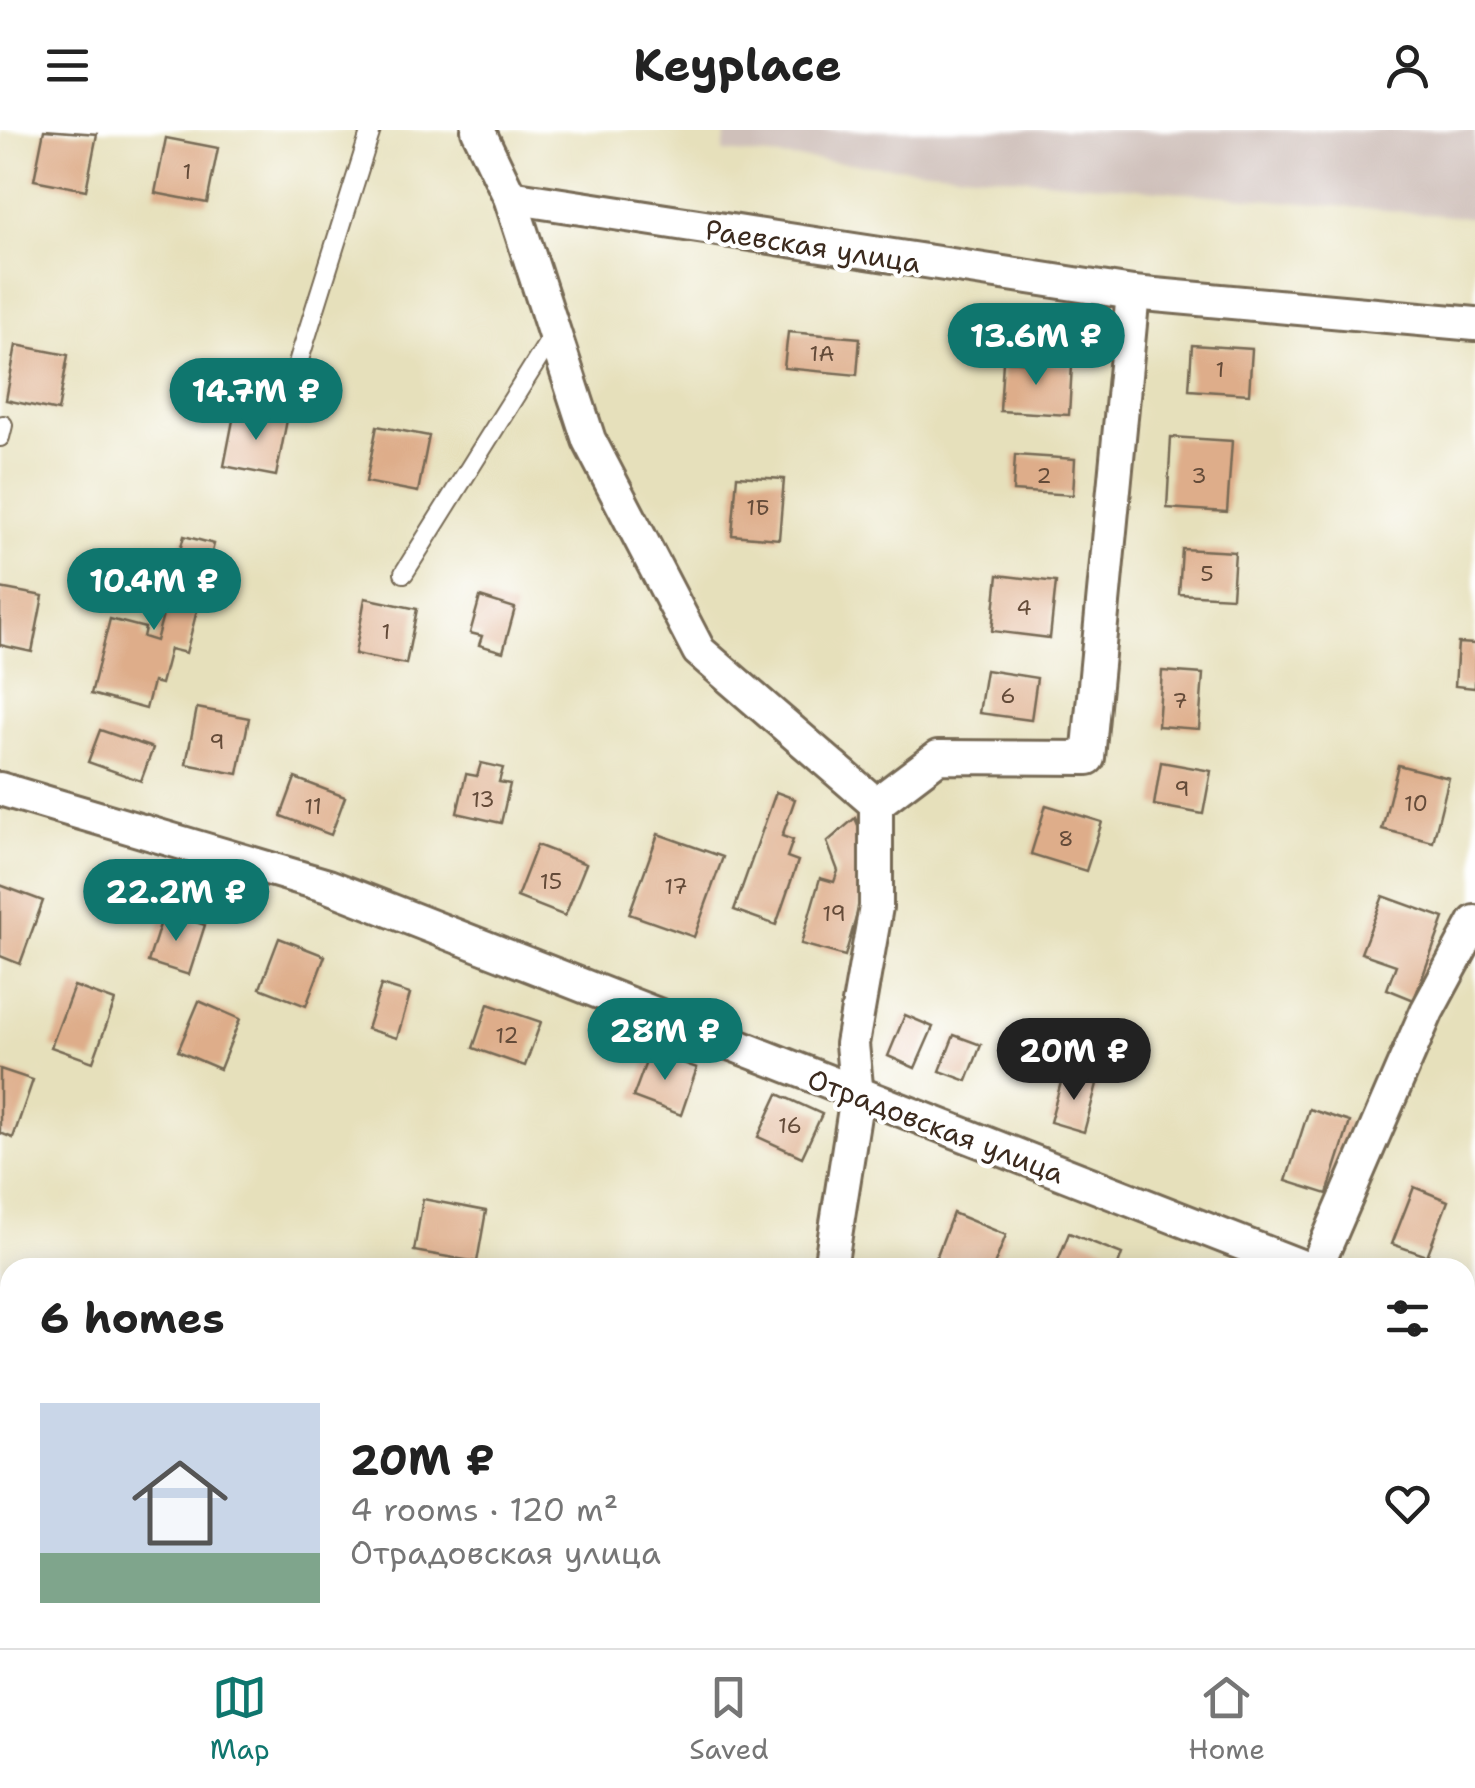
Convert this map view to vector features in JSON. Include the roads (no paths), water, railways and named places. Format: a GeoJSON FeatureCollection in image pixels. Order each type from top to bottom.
{"type":"FeatureCollection","features":[{"type":"Feature","properties":{"kind":"street"},"geometry":{"type":"LineString","coordinates":[[478,130],[510,197],[589,440],[700,651],[876,804],[876,907],[852,1044],[857,1096],[832,1258]]}},
{"type":"Feature","properties":{"kind":"street","name":"Раевская улица"},"geometry":{"type":"LineString","coordinates":[[510,197],[1133,293],[1475,324]]}},
{"type":"Feature","properties":{"kind":"street"},"geometry":{"type":"LineString","coordinates":[[876,804],[938,757],[1088,758],[1133,293]]}},
{"type":"Feature","properties":{"kind":"street","name":"Отрадовская улица"},"geometry":{"type":"LineString","coordinates":[[0,789],[328,886],[857,1096],[1280,1258]]}},
{"type":"Feature","properties":{"kind":"street"},"geometry":{"type":"LineString","coordinates":[[1320,1258],[1428,1011],[1475,922]]}},
{"type":"Feature","properties":{"kind":"lane"},"geometry":{"type":"LineString","coordinates":[[298,363],[371,130]]}},
{"type":"Feature","properties":{"kind":"lane"},"geometry":{"type":"LineString","coordinates":[[404,573],[553,335]]}}]}
